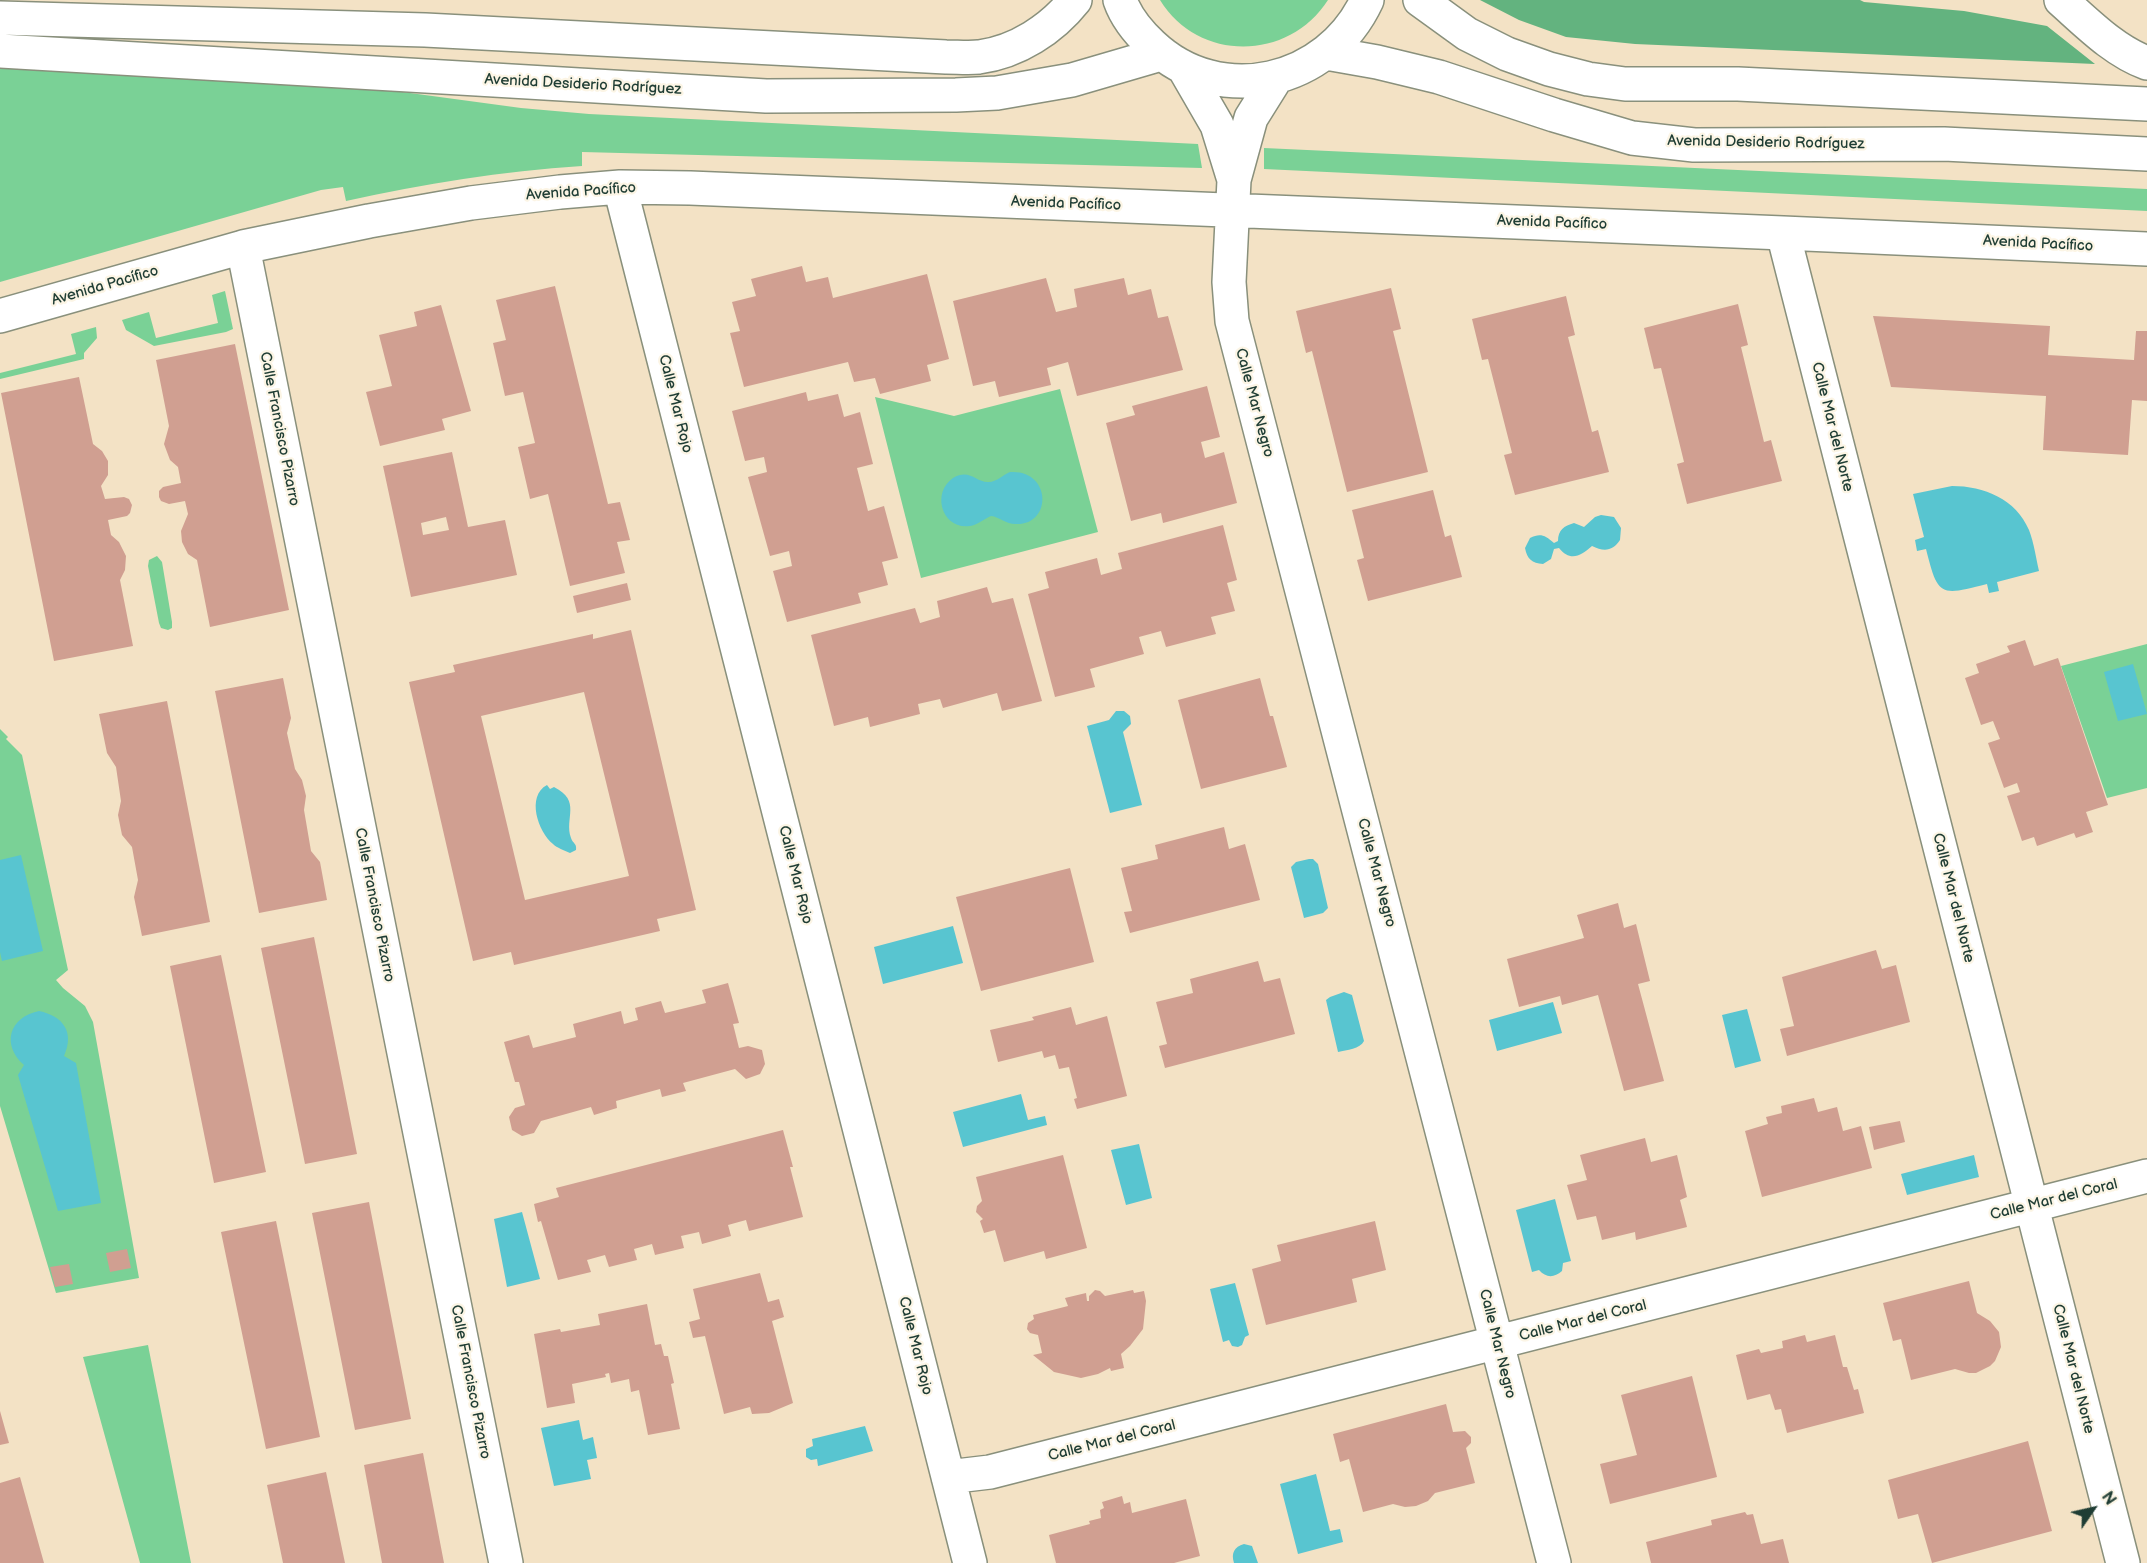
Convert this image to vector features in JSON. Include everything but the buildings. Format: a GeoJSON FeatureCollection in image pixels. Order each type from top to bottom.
{"type":"FeatureCollection","features":[{"type":"Feature","properties":{"kind":"street"},"geometry":{"type":"LineString","coordinates":[[0,18],[425,30],[979,57],[1008,51],[1040,33],[1075,0]]}},
{"type":"Feature","properties":{"kind":"street"},"geometry":{"type":"LineString","coordinates":[[1120,0],[1139,32],[1173,61],[1206,76],[1253,81],[1276,78],[1302,68],[1326,53],[1345,36],[1361,15],[1367,0]]}},
{"type":"Feature","properties":{"kind":"street"},"geometry":{"type":"LineString","coordinates":[[1420,0],[1467,34],[1507,54],[1549,69],[1588,79],[1625,84],[1738,84],[2147,104]]}},
{"type":"Feature","properties":{"kind":"street"},"geometry":{"type":"LineString","coordinates":[[2061,0],[2096,31],[2135,58],[2147,63]]}},
{"type":"Feature","properties":{"kind":"street","name":"Avenida Desiderio Rodríguez"},"geometry":{"type":"LineString","coordinates":[[0,51],[766,96],[997,93],[1173,61]]}},
{"type":"Feature","properties":{"kind":"street","name":"Avenida Desiderio Rodríguez"},"geometry":{"type":"LineString","coordinates":[[1326,53],[1439,77],[1632,138],[1694,145],[1944,144],[2147,154]]}},
{"type":"Feature","properties":{"kind":"street","name":"Calle Mar Negro"},"geometry":{"type":"LineString","coordinates":[[1173,61],[1217,125],[1234,195]]}},
{"type":"Feature","properties":{"kind":"street","name":"Calle Mar Negro"},"geometry":{"type":"LineString","coordinates":[[1276,78],[1251,118],[1234,195],[1229,282],[1232,321],[1554,1563]]}},
{"type":"Feature","properties":{"kind":"street","name":"Avenida Pacífico"},"geometry":{"type":"LineString","coordinates":[[0,316],[243,247],[471,203],[620,187],[1234,195],[1783,232],[2147,249]]}},
{"type":"Feature","properties":{"kind":"street","name":"Calle Mar Rojo"},"geometry":{"type":"LineString","coordinates":[[620,187],[970,1563]]}},
{"type":"Feature","properties":{"kind":"street","name":"Calle Mar del Norte"},"geometry":{"type":"LineString","coordinates":[[1783,232],[2123,1563]]}},
{"type":"Feature","properties":{"kind":"street","name":"Calle Francisco Pizarro"},"geometry":{"type":"LineString","coordinates":[[243,247],[506,1563]]}},
{"type":"Feature","properties":{"kind":"street","name":"Calle Mar del Coral"},"geometry":{"type":"LineString","coordinates":[[948,1477],[990,1472],[2147,1176]]}},
{"type":"Feature","properties":{"kind":"green space"},"geometry":{"type":"Polygon","coordinates":[[[1160,0],[1328,0],[1311,20],[1291,35],[1268,43],[1244,46],[1220,44],[1197,35],[1177,21],[1160,0]]]}},
{"type":"Feature","properties":{"kind":"green space"},"geometry":{"type":"Polygon","coordinates":[[[1480,0],[1860,0],[1964,11],[2047,26],[2095,64],[1635,44],[1566,37],[1519,20],[1480,0]]]}},
{"type":"Feature","properties":{"kind":"green space"},"geometry":{"type":"Polygon","coordinates":[[[0,68],[336,83],[521,108],[589,114],[1198,144],[1202,168],[582,152],[582,166],[463,179],[346,201],[343,187],[321,190],[0,282],[0,68]]]}},
{"type":"Feature","properties":{"kind":"green space"},"geometry":{"type":"Polygon","coordinates":[[[1264,148],[2147,189],[2147,211],[1264,169],[1264,148]]]}},
{"type":"Feature","properties":{"kind":"green space"},"geometry":{"type":"Polygon","coordinates":[[[225,291],[233,329],[226,332],[154,346],[126,330],[122,320],[149,312],[156,338],[218,323],[212,295],[225,291]]]}},
{"type":"Feature","properties":{"kind":"green space"},"geometry":{"type":"Polygon","coordinates":[[[96,327],[97,338],[84,353],[84,359],[0,379],[0,373],[76,354],[71,334],[96,327]]]}},
{"type":"Feature","properties":{"kind":"green space"},"geometry":{"type":"Polygon","coordinates":[[[1060,389],[1098,532],[921,578],[875,397],[954,416],[1060,389]]]}},
{"type":"Feature","properties":{"kind":"green space"},"geometry":{"type":"Polygon","coordinates":[[[157,556],[162,562],[172,622],[172,628],[168,630],[161,628],[159,623],[148,566],[149,560],[157,556]]]}},
{"type":"Feature","properties":{"kind":"green space"},"geometry":{"type":"Polygon","coordinates":[[[2147,644],[2147,788],[2107,798],[2061,666],[2147,644]]]}},
{"type":"Feature","properties":{"kind":"green space"},"geometry":{"type":"Polygon","coordinates":[[[0,729],[8,737],[6,739],[22,755],[68,970],[56,980],[85,1006],[93,1022],[139,1278],[56,1293],[0,1106],[0,729]]]}},
{"type":"Feature","properties":{"kind":"green space"},"geometry":{"type":"Polygon","coordinates":[[[148,1345],[191,1563],[140,1563],[83,1357],[148,1345]]]}},
{"type":"Feature","properties":{"kind":"water"},"geometry":{"type":"Polygon","coordinates":[[[1010,472],[1024,473],[1040,487],[1041,507],[1037,515],[1029,522],[1013,524],[991,516],[970,526],[960,526],[947,517],[941,501],[942,492],[953,478],[968,475],[984,482],[992,482],[1010,472]]]}},
{"type":"Feature","properties":{"kind":"water"},"geometry":{"type":"Polygon","coordinates":[[[1952,486],[1976,489],[1998,496],[2016,510],[2029,530],[2039,571],[1997,582],[1999,591],[1989,593],[1987,584],[1959,590],[1943,589],[1934,576],[1926,549],[1917,551],[1915,540],[1924,537],[1913,494],[1952,486]]]}},
{"type":"Feature","properties":{"kind":"water"},"geometry":{"type":"Polygon","coordinates":[[[1601,515],[1614,517],[1621,528],[1620,540],[1611,548],[1604,550],[1592,546],[1576,556],[1567,555],[1559,548],[1554,549],[1551,559],[1543,564],[1536,563],[1527,555],[1525,548],[1530,538],[1542,536],[1554,543],[1558,541],[1560,531],[1565,527],[1574,523],[1584,527],[1595,517],[1601,515]]]}},
{"type":"Feature","properties":{"kind":"water"},"geometry":{"type":"Polygon","coordinates":[[[2133,664],[2147,714],[2118,721],[2104,672],[2133,664]]]}},
{"type":"Feature","properties":{"kind":"water"},"geometry":{"type":"Polygon","coordinates":[[[1116,711],[1124,711],[1130,716],[1131,724],[1123,732],[1142,805],[1110,813],[1087,726],[1109,720],[1116,711]]]}},
{"type":"Feature","properties":{"kind":"water"},"geometry":{"type":"Polygon","coordinates":[[[547,785],[550,789],[554,787],[562,792],[570,804],[569,831],[576,850],[570,853],[553,844],[539,823],[536,814],[537,797],[547,785]]]}},
{"type":"Feature","properties":{"kind":"water"},"geometry":{"type":"Polygon","coordinates":[[[21,855],[43,951],[2,961],[0,952],[0,860],[21,855]]]}},
{"type":"Feature","properties":{"kind":"water"},"geometry":{"type":"Polygon","coordinates":[[[1313,859],[1318,864],[1328,908],[1323,913],[1304,918],[1291,867],[1296,862],[1313,859]]]}},
{"type":"Feature","properties":{"kind":"water"},"geometry":{"type":"Polygon","coordinates":[[[953,926],[963,963],[883,984],[874,947],[953,926]]]}},
{"type":"Feature","properties":{"kind":"water"},"geometry":{"type":"Polygon","coordinates":[[[1344,992],[1352,995],[1364,1041],[1349,1050],[1338,1052],[1326,1000],[1344,992]]]}},
{"type":"Feature","properties":{"kind":"water"},"geometry":{"type":"Polygon","coordinates":[[[1553,1002],[1562,1033],[1497,1051],[1489,1020],[1553,1002]]]}},
{"type":"Feature","properties":{"kind":"water"},"geometry":{"type":"Polygon","coordinates":[[[1747,1009],[1761,1061],[1735,1068],[1722,1015],[1747,1009]]]}},
{"type":"Feature","properties":{"kind":"water"},"geometry":{"type":"Polygon","coordinates":[[[39,1011],[55,1017],[65,1026],[68,1040],[64,1056],[76,1063],[101,1203],[58,1211],[18,1075],[24,1065],[12,1049],[11,1041],[15,1025],[29,1014],[39,1011]]]}},
{"type":"Feature","properties":{"kind":"water"},"geometry":{"type":"Polygon","coordinates":[[[1021,1094],[1028,1120],[1045,1116],[1047,1125],[963,1147],[953,1112],[1021,1094]]]}},
{"type":"Feature","properties":{"kind":"water"},"geometry":{"type":"Polygon","coordinates":[[[1139,1144],[1152,1198],[1126,1205],[1111,1150],[1139,1144]]]}},
{"type":"Feature","properties":{"kind":"water"},"geometry":{"type":"Polygon","coordinates":[[[1974,1155],[1979,1177],[1907,1195],[1901,1174],[1974,1155]]]}},
{"type":"Feature","properties":{"kind":"water"},"geometry":{"type":"Polygon","coordinates":[[[1555,1199],[1571,1261],[1563,1263],[1562,1271],[1550,1276],[1544,1275],[1539,1270],[1532,1272],[1516,1210],[1555,1199]]]}},
{"type":"Feature","properties":{"kind":"water"},"geometry":{"type":"Polygon","coordinates":[[[522,1212],[540,1279],[507,1287],[494,1219],[522,1212]]]}},
{"type":"Feature","properties":{"kind":"water"},"geometry":{"type":"Polygon","coordinates":[[[1235,1283],[1249,1335],[1238,1347],[1232,1346],[1229,1340],[1223,1342],[1210,1289],[1235,1283]]]}},
{"type":"Feature","properties":{"kind":"water"},"geometry":{"type":"Polygon","coordinates":[[[579,1420],[583,1440],[593,1437],[597,1458],[587,1460],[591,1479],[554,1486],[541,1428],[579,1420]]]}},
{"type":"Feature","properties":{"kind":"water"},"geometry":{"type":"Polygon","coordinates":[[[865,1426],[873,1451],[818,1466],[817,1459],[811,1460],[806,1457],[806,1449],[813,1446],[812,1439],[865,1426]]]}},
{"type":"Feature","properties":{"kind":"water"},"geometry":{"type":"Polygon","coordinates":[[[1316,1474],[1330,1531],[1340,1529],[1343,1542],[1298,1554],[1280,1484],[1316,1474]]]}},
{"type":"Feature","properties":{"kind":"water"},"geometry":{"type":"Polygon","coordinates":[[[1244,1544],[1252,1546],[1258,1563],[1234,1563],[1234,1551],[1244,1544]]]}}]}
